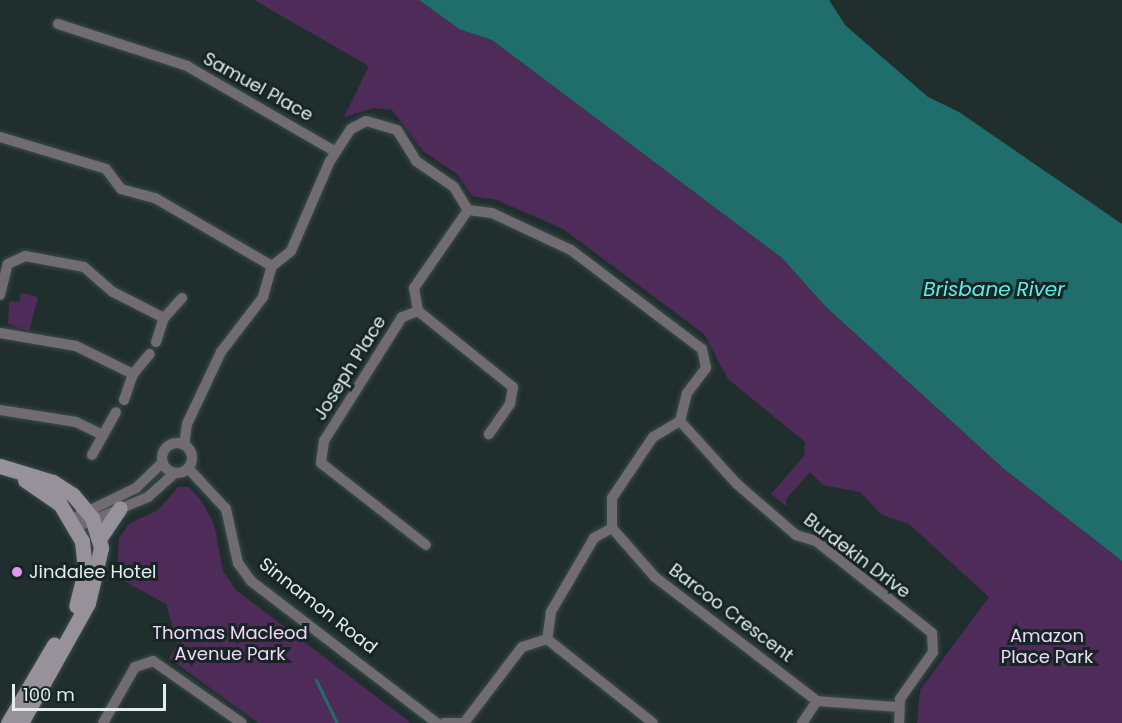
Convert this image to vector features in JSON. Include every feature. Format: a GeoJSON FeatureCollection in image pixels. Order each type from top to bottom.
{"type":"FeatureCollection","features":[{"type":"Feature","properties":{"kind":"main road"},"geometry":{"type":"LineString","coordinates":[[0,465],[53,482],[89,514],[99,539],[100,566],[88,603],[21,723]]}},
{"type":"Feature","properties":{"kind":"main road"},"geometry":{"type":"LineString","coordinates":[[0,475],[40,488],[74,523],[85,562],[80,598],[8,723]]}},
{"type":"Feature","properties":{"kind":"main road"},"geometry":{"type":"LineString","coordinates":[[99,539],[120,508]]}},
{"type":"Feature","properties":{"kind":"street","name":"Samuel Place"},"geometry":{"type":"LineString","coordinates":[[58,24],[187,66],[336,152]]}},
{"type":"Feature","properties":{"kind":"street"},"geometry":{"type":"LineString","coordinates":[[89,514],[120,508],[148,496],[174,472],[188,468],[191,455],[184,445],[187,424],[221,352],[263,297],[272,266],[291,251],[336,152],[356,125],[373,120],[386,123],[416,161],[454,187],[468,210]]}},
{"type":"Feature","properties":{"kind":"street"},"geometry":{"type":"LineString","coordinates":[[0,137],[105,169],[129,194],[155,198],[272,266]]}},
{"type":"Feature","properties":{"kind":"street"},"geometry":{"type":"LineString","coordinates":[[468,210],[414,288],[418,311],[513,387],[510,404],[489,434]]}},
{"type":"Feature","properties":{"kind":"street"},"geometry":{"type":"LineString","coordinates":[[468,210],[492,213],[570,250],[702,349],[706,368],[687,393],[680,421],[653,437],[612,498],[612,528],[594,538],[551,612],[547,639]]}},
{"type":"Feature","properties":{"kind":"street"},"geometry":{"type":"LineString","coordinates":[[0,295],[8,264],[25,256],[84,267],[113,292],[164,318]]}},
{"type":"Feature","properties":{"kind":"street"},"geometry":{"type":"LineString","coordinates":[[156,342],[164,318],[182,298]]}},
{"type":"Feature","properties":{"kind":"street","name":"Joseph Place"},"geometry":{"type":"LineString","coordinates":[[418,311],[402,316],[324,441],[321,463],[426,545]]}},
{"type":"Feature","properties":{"kind":"street"},"geometry":{"type":"LineString","coordinates":[[0,332],[76,346],[133,374]]}},
{"type":"Feature","properties":{"kind":"street"},"geometry":{"type":"LineString","coordinates":[[124,400],[133,374],[150,354]]}},
{"type":"Feature","properties":{"kind":"street"},"geometry":{"type":"LineString","coordinates":[[0,410],[76,422],[101,434]]}},
{"type":"Feature","properties":{"kind":"street"},"geometry":{"type":"LineString","coordinates":[[92,454],[101,434],[116,412]]}},
{"type":"Feature","properties":{"kind":"street","name":"Burdekin Drive"},"geometry":{"type":"LineString","coordinates":[[680,421],[692,431],[737,484],[796,535],[816,541],[932,633],[933,652],[897,706]]}},
{"type":"Feature","properties":{"kind":"street"},"geometry":{"type":"LineString","coordinates":[[74,523],[136,488],[163,462],[169,446],[184,445]]}},
{"type":"Feature","properties":{"kind":"street"},"geometry":{"type":"LineString","coordinates":[[163,462],[174,472]]}},
{"type":"Feature","properties":{"kind":"street","name":"Sinnamon Road"},"geometry":{"type":"LineString","coordinates":[[188,468],[226,509],[238,563],[251,581],[437,723]]}},
{"type":"Feature","properties":{"kind":"street","name":"Barcoo Crescent"},"geometry":{"type":"LineString","coordinates":[[612,528],[655,577],[817,701]]}},
{"type":"Feature","properties":{"kind":"street"},"geometry":{"type":"LineString","coordinates":[[444,723],[464,723],[522,647],[547,639]]}},
{"type":"Feature","properties":{"kind":"street"},"geometry":{"type":"LineString","coordinates":[[547,639],[653,723]]}},
{"type":"Feature","properties":{"kind":"street"},"geometry":{"type":"LineString","coordinates":[[103,723],[135,668],[153,661],[242,723]]}},
{"type":"Feature","properties":{"kind":"street"},"geometry":{"type":"LineString","coordinates":[[802,723],[817,701],[897,706],[899,723]]}},
{"type":"Feature","properties":{"kind":"green space","name":"Amazon Place Park"},"geometry":{"type":"Polygon","coordinates":[[[254,0],[419,0],[459,29],[492,40],[782,258],[826,307],[1004,469],[1122,561],[1122,723],[917,723],[920,690],[989,597],[909,524],[882,515],[860,492],[823,485],[810,472],[786,499],[786,506],[771,494],[804,456],[805,442],[728,379],[704,334],[563,229],[497,200],[472,196],[457,174],[423,151],[392,110],[374,108],[344,117],[369,66],[254,0]]]}},
{"type":"Feature","properties":{"kind":"green space"},"geometry":{"type":"Polygon","coordinates":[[[21,293],[38,297],[29,331],[8,324],[9,301],[19,302],[21,293]]]}},
{"type":"Feature","properties":{"kind":"green space","name":"Thomas Macleod Avenue Park"},"geometry":{"type":"Polygon","coordinates":[[[178,487],[189,487],[201,500],[214,524],[223,571],[236,590],[411,723],[258,723],[169,658],[178,644],[166,604],[117,577],[119,538],[129,524],[158,510],[178,487]]]}},
{"type":"Feature","properties":{"kind":"water","name":"Brisbane River"},"geometry":{"type":"Polygon","coordinates":[[[419,0],[829,0],[845,25],[928,97],[959,112],[1122,224],[1122,561],[1004,469],[826,307],[782,258],[492,40],[459,29],[419,0]]]}},
{"type":"Feature","properties":{"kind":"waterway"},"geometry":{"type":"LineString","coordinates":[[316,680],[337,723]]}},
{"type":"Feature","properties":{"kind":"place","name":"Jindalee Hotel"},"geometry":{"type":"Point","coordinates":[17,572]}}]}
